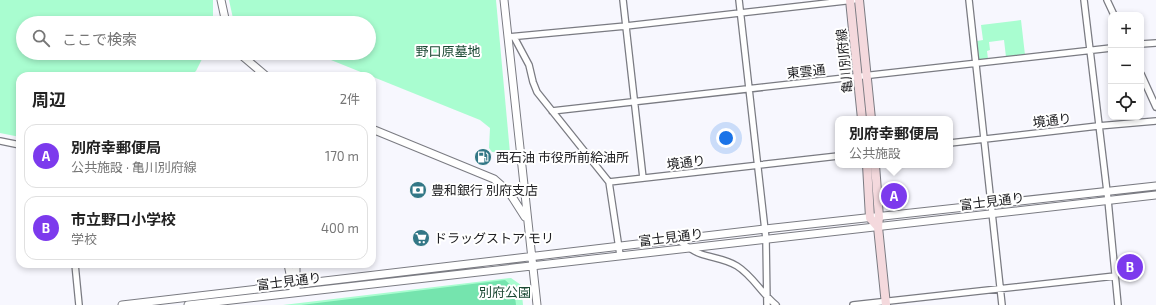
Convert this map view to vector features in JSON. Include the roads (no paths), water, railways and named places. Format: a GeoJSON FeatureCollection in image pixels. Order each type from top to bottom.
{"type":"FeatureCollection","features":[{"type":"Feature","properties":{"kind":"main road","name":"亀川別府線"},"geometry":{"type":"LineString","coordinates":[[850,0],[862,76],[870,116]]}},
{"type":"Feature","properties":{"kind":"main road","name":"亀川別府線"},"geometry":{"type":"LineString","coordinates":[[859,0],[862,116]]}},
{"type":"Feature","properties":{"kind":"main road"},"geometry":{"type":"LineString","coordinates":[[867,168],[870,218],[878,227]]}},
{"type":"Feature","properties":{"kind":"main road"},"geometry":{"type":"LineString","coordinates":[[875,168],[879,217],[878,227],[886,304]]}},
{"type":"Feature","properties":{"kind":"street"},"geometry":{"type":"LineString","coordinates":[[221,0],[224,16]]}},
{"type":"Feature","properties":{"kind":"street"},"geometry":{"type":"LineString","coordinates":[[504,0],[511,37],[527,223],[536,305]]}},
{"type":"Feature","properties":{"kind":"street"},"geometry":{"type":"LineString","coordinates":[[623,0],[643,178]]}},
{"type":"Feature","properties":{"kind":"street"},"geometry":{"type":"LineString","coordinates":[[739,0],[766,239],[767,305]]}},
{"type":"Feature","properties":{"kind":"street"},"geometry":{"type":"LineString","coordinates":[[511,37],[626,26],[854,0]]}},
{"type":"Feature","properties":{"kind":"street"},"geometry":{"type":"LineString","coordinates":[[969,0],[1002,305]]}},
{"type":"Feature","properties":{"kind":"street"},"geometry":{"type":"LineString","coordinates":[[1084,0],[1108,200],[1118,305]]}},
{"type":"Feature","properties":{"kind":"street"},"geometry":{"type":"LineString","coordinates":[[1107,0],[1113,12]]}},
{"type":"Feature","properties":{"kind":"street"},"geometry":{"type":"LineString","coordinates":[[511,37],[529,65],[537,92],[609,182],[620,255]]}},
{"type":"Feature","properties":{"kind":"street"},"geometry":{"type":"LineString","coordinates":[[1144,44],[1156,43]]}},
{"type":"Feature","properties":{"kind":"street","name":"東雲通"},"geometry":{"type":"LineString","coordinates":[[552,111],[1108,48]]}},
{"type":"Feature","properties":{"kind":"street"},"geometry":{"type":"LineString","coordinates":[[247,60],[261,72]]}},
{"type":"Feature","properties":{"kind":"street"},"geometry":{"type":"LineString","coordinates":[[1144,81],[1156,107]]}},
{"type":"Feature","properties":{"kind":"street","name":"境通り"},"geometry":{"type":"LineString","coordinates":[[953,144],[1098,126],[1156,121]]}},
{"type":"Feature","properties":{"kind":"street"},"geometry":{"type":"LineString","coordinates":[[376,131],[494,179],[502,185],[516,202],[527,223]]}},
{"type":"Feature","properties":{"kind":"street"},"geometry":{"type":"LineString","coordinates":[[0,141],[16,144]]}},
{"type":"Feature","properties":{"kind":"street","name":"境通り"},"geometry":{"type":"LineString","coordinates":[[609,182],[835,156]]}},
{"type":"Feature","properties":{"kind":"street","name":"富士見通り"},"geometry":{"type":"LineString","coordinates":[[122,305],[677,239],[1156,186]]}},
{"type":"Feature","properties":{"kind":"street","name":"富士見通り"},"geometry":{"type":"LineString","coordinates":[[188,305],[1156,195]]}},
{"type":"Feature","properties":{"kind":"street"},"geometry":{"type":"LineString","coordinates":[[677,239],[688,248],[735,265],[748,274],[767,298],[776,305]]}},
{"type":"Feature","properties":{"kind":"street"},"geometry":{"type":"LineString","coordinates":[[74,268],[79,305]]}},
{"type":"Feature","properties":{"kind":"street"},"geometry":{"type":"LineString","coordinates":[[289,268],[295,293]]}},
{"type":"Feature","properties":{"kind":"street"},"geometry":{"type":"LineString","coordinates":[[294,285],[296,268]]}},
{"type":"Feature","properties":{"kind":"street"},"geometry":{"type":"LineString","coordinates":[[853,305],[886,304],[1001,288],[1115,276]]}},
{"type":"Feature","properties":{"kind":"place","name":"西石油 市役所前給油所"},"geometry":{"type":"Point","coordinates":[483,157]}},
{"type":"Feature","properties":{"kind":"place","name":"豊和銀行 別府支店"},"geometry":{"type":"Point","coordinates":[418,190]}},
{"type":"Feature","properties":{"kind":"place","name":"別府幸郵便局"},"geometry":{"type":"Point","coordinates":[894,196]}},
{"type":"Feature","properties":{"kind":"place","name":"ドラッグストア モリ"},"geometry":{"type":"Point","coordinates":[421,238]}},
{"type":"Feature","properties":{"kind":"place","name":"市立野口小学校"},"geometry":{"type":"Point","coordinates":[1130,267]}},
{"type":"Feature","properties":{"kind":"park label","name":"野口原墓地"},"geometry":{"type":"Point","coordinates":[448,51]}},
{"type":"Feature","properties":{"kind":"park label","name":"別府公園"},"geometry":{"type":"Point","coordinates":[505,292]}}]}
